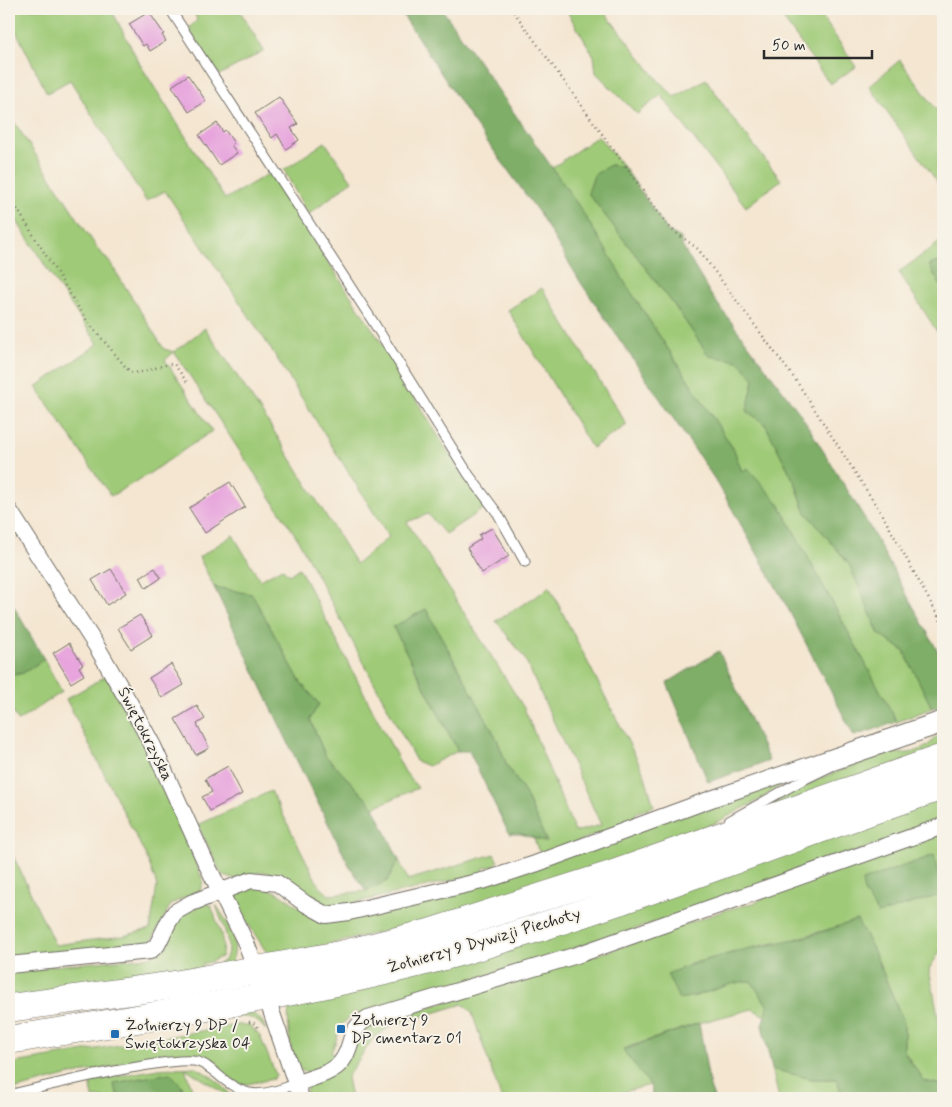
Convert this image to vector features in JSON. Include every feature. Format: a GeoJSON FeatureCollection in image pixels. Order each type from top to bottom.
{"type":"FeatureCollection","features":[{"type":"Feature","properties":{"kind":"highway","name":"Żołnierzy 9 Dywizji Piechoty"},"geometry":{"type":"LineString","coordinates":[[9,1040],[266,996],[356,978],[459,952],[618,887],[656,860],[943,758]]}},
{"type":"Feature","properties":{"kind":"highway","name":"Żołnierzy 9 Dywizji Piechoty"},"geometry":{"type":"LineString","coordinates":[[9,1008],[174,985],[340,955],[618,887],[943,786]]}},
{"type":"Feature","properties":{"kind":"street","name":"Świętokrzyska"},"geometry":{"type":"LineString","coordinates":[[9,510],[73,609],[129,701],[246,943],[266,996]]}},
{"type":"Feature","properties":{"kind":"street"},"geometry":{"type":"LineString","coordinates":[[9,965],[150,951],[157,945],[175,912],[190,903],[251,880],[277,883],[306,904],[326,915],[358,910],[486,880],[535,864],[714,798],[943,719]]}},
{"type":"Feature","properties":{"kind":"street"},"geometry":{"type":"LineString","coordinates":[[266,996],[298,1091],[341,1062],[355,1029],[368,1018],[577,955],[943,826]]}},
{"type":"Feature","properties":{"kind":"lane"},"geometry":{"type":"LineString","coordinates":[[170,9],[372,320],[469,475],[498,514],[525,562]]}},
{"type":"Feature","properties":{"kind":"lane"},"geometry":{"type":"LineString","coordinates":[[656,860],[810,776],[832,766],[943,728]]}},
{"type":"Feature","properties":{"kind":"lane"},"geometry":{"type":"LineString","coordinates":[[9,1095],[109,1071],[195,1060],[208,1066],[229,1085],[246,1094],[298,1091]]}},
{"type":"Feature","properties":{"kind":"path"},"geometry":{"type":"LineString","coordinates":[[514,12],[670,228],[698,248],[797,382],[883,516],[943,625]]}},
{"type":"Feature","properties":{"kind":"path"},"geometry":{"type":"LineString","coordinates":[[9,196],[87,321],[130,372],[137,373],[163,364],[174,364],[188,385]]}},
{"type":"Feature","properties":{"kind":"path"},"geometry":{"type":"LineString","coordinates":[[243,1021],[253,1022],[263,1034]]}},
{"type":"Feature","properties":{"kind":"green space"},"geometry":{"type":"Polygon","coordinates":[[[9,9],[111,9],[141,66],[225,199],[270,173],[379,339],[462,475],[489,505],[445,534],[428,514],[407,522],[524,708],[575,832],[601,825],[524,657],[496,621],[543,592],[549,586],[644,773],[654,806],[635,813],[638,818],[546,854],[538,850],[534,838],[546,841],[525,793],[507,766],[497,739],[426,609],[393,627],[458,751],[428,766],[416,761],[296,536],[174,352],[205,328],[270,425],[356,564],[389,537],[271,349],[165,191],[146,201],[70,80],[47,93],[9,17],[9,9]]]}},
{"type":"Feature","properties":{"kind":"green space"},"geometry":{"type":"Polygon","coordinates":[[[193,9],[239,9],[264,51],[219,75],[188,29],[197,20],[193,9]]]}},
{"type":"Feature","properties":{"kind":"green space"},"geometry":{"type":"Polygon","coordinates":[[[399,9],[442,9],[578,205],[625,283],[734,450],[742,472],[748,468],[779,504],[897,722],[854,736],[785,603],[718,484],[581,283],[539,213],[473,122],[399,9]]]}},
{"type":"Feature","properties":{"kind":"green space"},"geometry":{"type":"Polygon","coordinates":[[[575,9],[602,9],[658,80],[675,97],[706,79],[731,116],[781,180],[746,207],[661,95],[637,114],[596,73],[594,56],[568,13],[575,9]]]}},
{"type":"Feature","properties":{"kind":"green space"},"geometry":{"type":"Polygon","coordinates":[[[776,9],[817,9],[856,67],[830,84],[776,9]]]}},
{"type":"Feature","properties":{"kind":"green space"},"geometry":{"type":"Polygon","coordinates":[[[900,60],[943,119],[943,190],[869,86],[900,60]]]}},
{"type":"Feature","properties":{"kind":"green space"},"geometry":{"type":"Polygon","coordinates":[[[9,114],[97,248],[111,264],[164,349],[174,352],[165,360],[212,431],[147,475],[111,496],[36,387],[98,344],[9,209],[9,114]]]}},
{"type":"Feature","properties":{"kind":"green space"},"geometry":{"type":"Polygon","coordinates":[[[598,136],[624,167],[610,165],[588,193],[674,305],[709,355],[739,361],[754,379],[748,411],[765,424],[796,485],[805,511],[849,564],[879,634],[904,651],[932,708],[897,722],[779,504],[747,468],[742,472],[734,450],[625,283],[590,224],[552,168],[598,136]]]}},
{"type":"Feature","properties":{"kind":"green space"},"geometry":{"type":"Polygon","coordinates":[[[325,142],[352,181],[308,215],[284,170],[325,142]]]}},
{"type":"Feature","properties":{"kind":"green space"},"geometry":{"type":"Polygon","coordinates":[[[610,165],[624,167],[668,231],[681,238],[682,246],[711,295],[801,415],[864,517],[941,657],[943,663],[943,706],[932,708],[904,651],[879,634],[849,564],[805,511],[796,485],[765,424],[747,411],[754,379],[739,361],[709,356],[674,305],[588,193],[594,175],[610,165]]]}},
{"type":"Feature","properties":{"kind":"green space"},"geometry":{"type":"Polygon","coordinates":[[[940,242],[943,247],[943,261],[929,265],[943,290],[943,341],[899,272],[940,242]]]}},
{"type":"Feature","properties":{"kind":"green space"},"geometry":{"type":"Polygon","coordinates":[[[943,261],[943,290],[929,265],[943,261]]]}},
{"type":"Feature","properties":{"kind":"green space"},"geometry":{"type":"Polygon","coordinates":[[[542,288],[627,425],[592,448],[508,310],[542,288]]]}},
{"type":"Feature","properties":{"kind":"green space"},"geometry":{"type":"Polygon","coordinates":[[[233,535],[260,580],[282,568],[289,575],[299,568],[405,772],[418,788],[374,807],[325,755],[310,719],[319,704],[301,683],[252,595],[214,587],[199,557],[233,535]]]}},
{"type":"Feature","properties":{"kind":"green space"},"geometry":{"type":"Polygon","coordinates":[[[214,587],[252,594],[301,683],[319,704],[310,719],[325,755],[374,807],[399,860],[387,881],[366,891],[349,865],[214,587]]]}},
{"type":"Feature","properties":{"kind":"green space"},"geometry":{"type":"Polygon","coordinates":[[[9,598],[44,659],[23,673],[9,676],[9,598]]]}},
{"type":"Feature","properties":{"kind":"green space"},"geometry":{"type":"Polygon","coordinates":[[[426,609],[497,739],[507,766],[525,793],[547,842],[521,834],[509,834],[469,751],[458,751],[393,627],[426,609]]]}},
{"type":"Feature","properties":{"kind":"green space"},"geometry":{"type":"Polygon","coordinates":[[[719,651],[769,761],[708,782],[667,683],[719,651]]]}},
{"type":"Feature","properties":{"kind":"green space"},"geometry":{"type":"Polygon","coordinates":[[[44,659],[62,692],[18,721],[9,706],[9,676],[23,673],[44,659]]]}},
{"type":"Feature","properties":{"kind":"green space"},"geometry":{"type":"Polygon","coordinates":[[[106,676],[141,741],[187,840],[203,881],[201,890],[171,904],[152,940],[142,945],[9,959],[9,847],[55,945],[123,936],[150,929],[157,886],[148,860],[66,699],[106,676]]]}},
{"type":"Feature","properties":{"kind":"green space"},"geometry":{"type":"Polygon","coordinates":[[[943,734],[943,748],[752,814],[823,777],[891,752],[914,752],[927,746],[943,734]]]}},
{"type":"Feature","properties":{"kind":"green space"},"geometry":{"type":"Polygon","coordinates":[[[792,778],[759,800],[675,844],[490,906],[276,957],[265,950],[236,905],[236,896],[241,890],[264,888],[280,894],[318,919],[327,922],[337,922],[792,778]]]}},
{"type":"Feature","properties":{"kind":"green space"},"geometry":{"type":"Polygon","coordinates":[[[271,791],[319,886],[329,895],[366,891],[387,881],[399,860],[408,880],[494,854],[498,862],[494,866],[483,868],[484,873],[332,908],[312,901],[275,874],[263,872],[233,879],[222,875],[198,825],[271,791]]]}},
{"type":"Feature","properties":{"kind":"green space"},"geometry":{"type":"Polygon","coordinates":[[[943,795],[943,821],[641,927],[360,1015],[355,1011],[342,1025],[331,1053],[338,1057],[323,1067],[310,1072],[300,1069],[296,1063],[290,1044],[288,1013],[289,1007],[299,1000],[943,795]]]}},
{"type":"Feature","properties":{"kind":"green space"},"geometry":{"type":"Polygon","coordinates":[[[943,834],[943,947],[929,969],[943,1041],[943,1085],[924,1081],[904,1051],[904,1023],[873,949],[857,921],[795,939],[750,948],[690,964],[693,997],[737,982],[751,981],[768,1006],[765,1016],[752,1009],[699,1023],[623,1049],[650,1085],[602,1098],[501,1098],[472,1013],[463,1004],[393,1025],[374,1037],[347,1077],[351,1098],[308,1098],[306,1091],[309,1085],[368,1026],[613,950],[726,910],[754,903],[784,887],[943,834]]]}},
{"type":"Feature","properties":{"kind":"green space"},"geometry":{"type":"Polygon","coordinates":[[[934,855],[940,875],[940,895],[878,914],[864,892],[862,881],[934,855]]]}},
{"type":"Feature","properties":{"kind":"green space"},"geometry":{"type":"Polygon","coordinates":[[[205,904],[211,905],[223,944],[221,957],[202,964],[204,973],[9,999],[9,970],[150,957],[166,947],[182,914],[205,904]]]}},
{"type":"Feature","properties":{"kind":"green space"},"geometry":{"type":"Polygon","coordinates":[[[216,905],[229,926],[234,941],[235,949],[230,964],[217,965],[226,957],[228,946],[216,905]]]}},
{"type":"Feature","properties":{"kind":"green space"},"geometry":{"type":"Polygon","coordinates":[[[857,920],[873,949],[904,1023],[904,1052],[924,1081],[943,1085],[943,1098],[843,1098],[837,1079],[812,1079],[772,1069],[762,1025],[768,1006],[751,981],[679,999],[667,974],[714,958],[802,938],[857,920]]]}},
{"type":"Feature","properties":{"kind":"green space"},"geometry":{"type":"Polygon","coordinates":[[[250,1011],[262,1021],[266,1030],[251,1018],[235,1017],[222,1019],[221,1012],[250,1011]]]}},
{"type":"Feature","properties":{"kind":"green space"},"geometry":{"type":"Polygon","coordinates":[[[699,1023],[710,1087],[714,1098],[653,1098],[650,1085],[623,1050],[699,1023]]]}},
{"type":"Feature","properties":{"kind":"green space"},"geometry":{"type":"Polygon","coordinates":[[[236,1025],[249,1025],[260,1036],[276,1075],[273,1079],[237,1084],[208,1058],[198,1055],[174,1056],[74,1074],[9,1091],[9,1064],[236,1025]]]}},
{"type":"Feature","properties":{"kind":"green space"},"geometry":{"type":"Polygon","coordinates":[[[195,1067],[211,1076],[232,1098],[185,1068],[195,1098],[188,1098],[181,1085],[131,1081],[113,1083],[119,1098],[93,1098],[90,1081],[158,1069],[195,1067]]]}},
{"type":"Feature","properties":{"kind":"green space"},"geometry":{"type":"Polygon","coordinates":[[[772,1069],[812,1079],[837,1079],[843,1098],[779,1098],[772,1069]]]}},
{"type":"Feature","properties":{"kind":"green space"},"geometry":{"type":"Polygon","coordinates":[[[170,1073],[181,1085],[188,1098],[119,1098],[113,1083],[170,1073]]]}},
{"type":"Feature","properties":{"kind":"green space"},"geometry":{"type":"Polygon","coordinates":[[[239,1096],[248,1098],[232,1098],[239,1096]]]}},
{"type":"Feature","properties":{"kind":"building"},"geometry":{"type":"Polygon","coordinates":[[[149,12],[164,34],[162,35],[166,41],[150,51],[146,44],[143,46],[129,24],[149,12]]]}},
{"type":"Feature","properties":{"kind":"building"},"geometry":{"type":"Polygon","coordinates":[[[188,75],[206,101],[189,112],[172,86],[188,75]]]}},
{"type":"Feature","properties":{"kind":"building"},"geometry":{"type":"Polygon","coordinates":[[[279,97],[298,124],[291,128],[299,140],[286,149],[277,134],[272,138],[255,113],[279,97]]]}},
{"type":"Feature","properties":{"kind":"building"},"geometry":{"type":"Polygon","coordinates":[[[217,123],[223,132],[225,130],[234,143],[231,145],[237,153],[219,165],[199,135],[217,123]]]}},
{"type":"Feature","properties":{"kind":"building"},"geometry":{"type":"Polygon","coordinates":[[[230,482],[245,507],[205,533],[189,508],[230,482]]]}},
{"type":"Feature","properties":{"kind":"building"},"geometry":{"type":"Polygon","coordinates":[[[492,528],[509,556],[482,573],[467,548],[481,539],[479,535],[492,528]]]}},
{"type":"Feature","properties":{"kind":"building"},"geometry":{"type":"Polygon","coordinates":[[[155,568],[161,578],[146,588],[140,577],[155,568]]]}},
{"type":"Feature","properties":{"kind":"building"},"geometry":{"type":"Polygon","coordinates":[[[111,569],[126,593],[107,605],[92,580],[111,569]]]}},
{"type":"Feature","properties":{"kind":"building"},"geometry":{"type":"Polygon","coordinates":[[[140,615],[153,635],[131,649],[118,628],[140,615]]]}},
{"type":"Feature","properties":{"kind":"building"},"geometry":{"type":"Polygon","coordinates":[[[69,643],[83,665],[79,667],[84,675],[71,683],[53,653],[69,643]]]}},
{"type":"Feature","properties":{"kind":"building"},"geometry":{"type":"Polygon","coordinates":[[[171,664],[184,685],[162,698],[149,678],[171,664]]]}},
{"type":"Feature","properties":{"kind":"building"},"geometry":{"type":"Polygon","coordinates":[[[197,706],[205,719],[197,724],[209,748],[196,755],[175,719],[197,706]]]}},
{"type":"Feature","properties":{"kind":"building"},"geometry":{"type":"Polygon","coordinates":[[[228,766],[242,794],[210,811],[202,797],[212,792],[205,779],[228,766]]]}},
{"type":"Feature","properties":{"kind":"place","name":"Żołnierzy 9 DP cmentarz 01"},"geometry":{"type":"Point","coordinates":[341,1029]}},
{"type":"Feature","properties":{"kind":"place","name":"Żołnierzy 9 DP / Świętokrzyska 04"},"geometry":{"type":"Point","coordinates":[115,1034]}}]}
